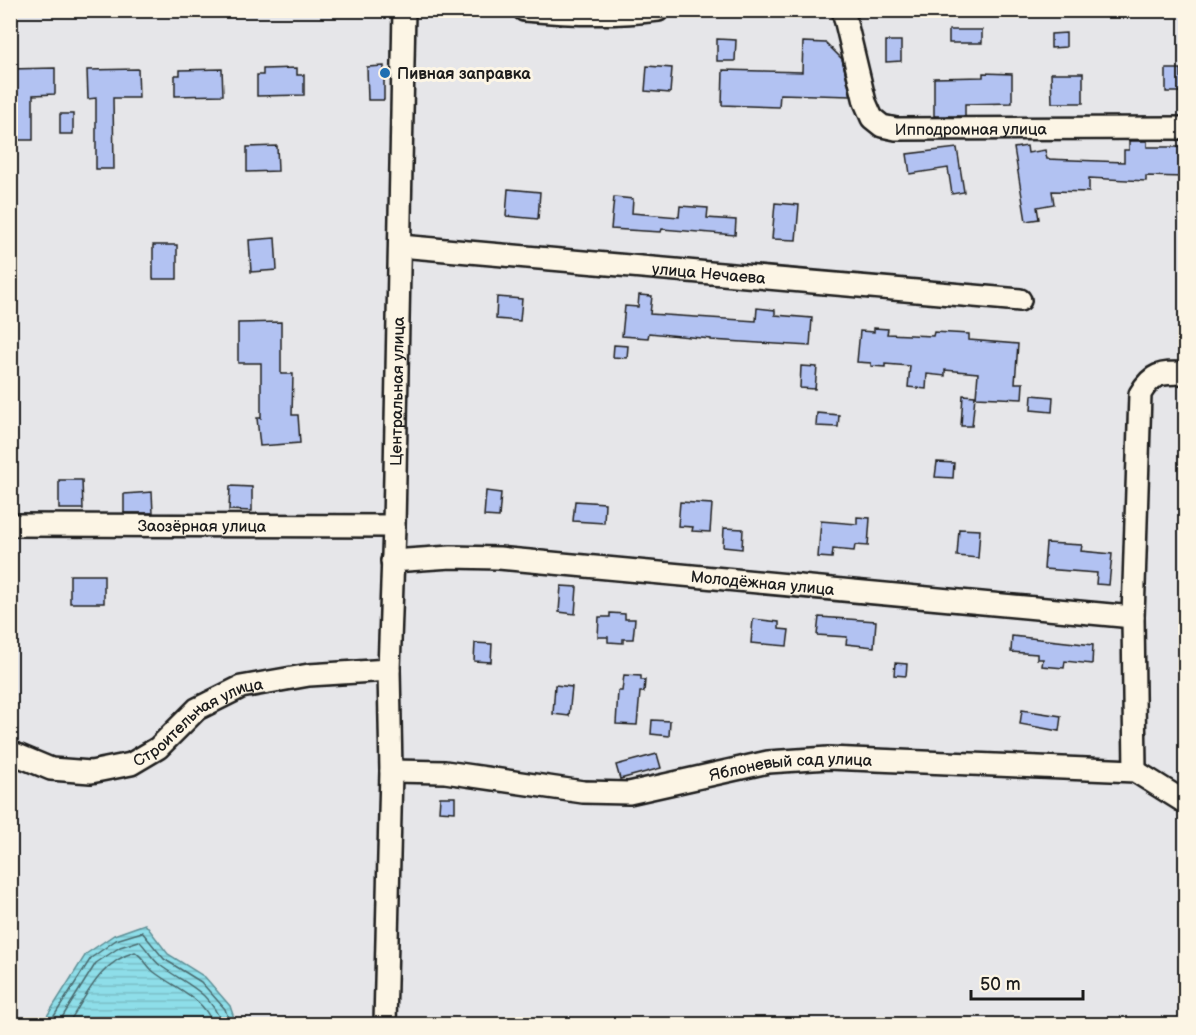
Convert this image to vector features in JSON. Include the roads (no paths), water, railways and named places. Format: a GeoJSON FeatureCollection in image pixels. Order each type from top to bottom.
{"type":"FeatureCollection","features":[{"type":"Feature","properties":{"kind":"street","name":"Центральная улица"},"geometry":{"type":"LineString","coordinates":[[385,1024],[391,771],[389,670],[404,10]]}},
{"type":"Feature","properties":{"kind":"street"},"geometry":{"type":"LineString","coordinates":[[524,10],[567,14],[658,10]]}},
{"type":"Feature","properties":{"kind":"street","name":"Ипподромная улица"},"geometry":{"type":"LineString","coordinates":[[843,10],[865,102],[872,118],[882,126],[896,129],[1185,128]]}},
{"type":"Feature","properties":{"kind":"street","name":"улица Нечаева"},"geometry":{"type":"LineString","coordinates":[[400,246],[1020,300]]}},
{"type":"Feature","properties":{"kind":"street"},"geometry":{"type":"LineString","coordinates":[[1185,373],[1162,373],[1148,381],[1140,394],[1133,617],[1135,771],[1185,803]]}},
{"type":"Feature","properties":{"kind":"street","name":"Заозёрная улица"},"geometry":{"type":"LineString","coordinates":[[10,525],[394,526]]}},
{"type":"Feature","properties":{"kind":"street","name":"Молодёжная улица"},"geometry":{"type":"LineString","coordinates":[[392,561],[451,557],[499,558],[1133,617]]}},
{"type":"Feature","properties":{"kind":"street","name":"Строительная улица"},"geometry":{"type":"LineString","coordinates":[[10,752],[51,769],[91,772],[131,764],[158,748],[197,709],[242,687],[309,675],[389,670]]}},
{"type":"Feature","properties":{"kind":"street","name":"Яблоневый сад улица"},"geometry":{"type":"LineString","coordinates":[[391,771],[445,772],[583,792],[629,793],[768,762],[828,758],[1135,771]]}},
{"type":"Feature","properties":{"kind":"water"},"geometry":{"type":"Polygon","coordinates":[[[145,924],[168,954],[205,977],[230,1006],[236,1024],[42,1024],[86,954],[114,935],[145,924]]]}},
{"type":"Feature","properties":{"kind":"place","name":"Пивная заправка"},"geometry":{"type":"Point","coordinates":[385,73]}}]}
